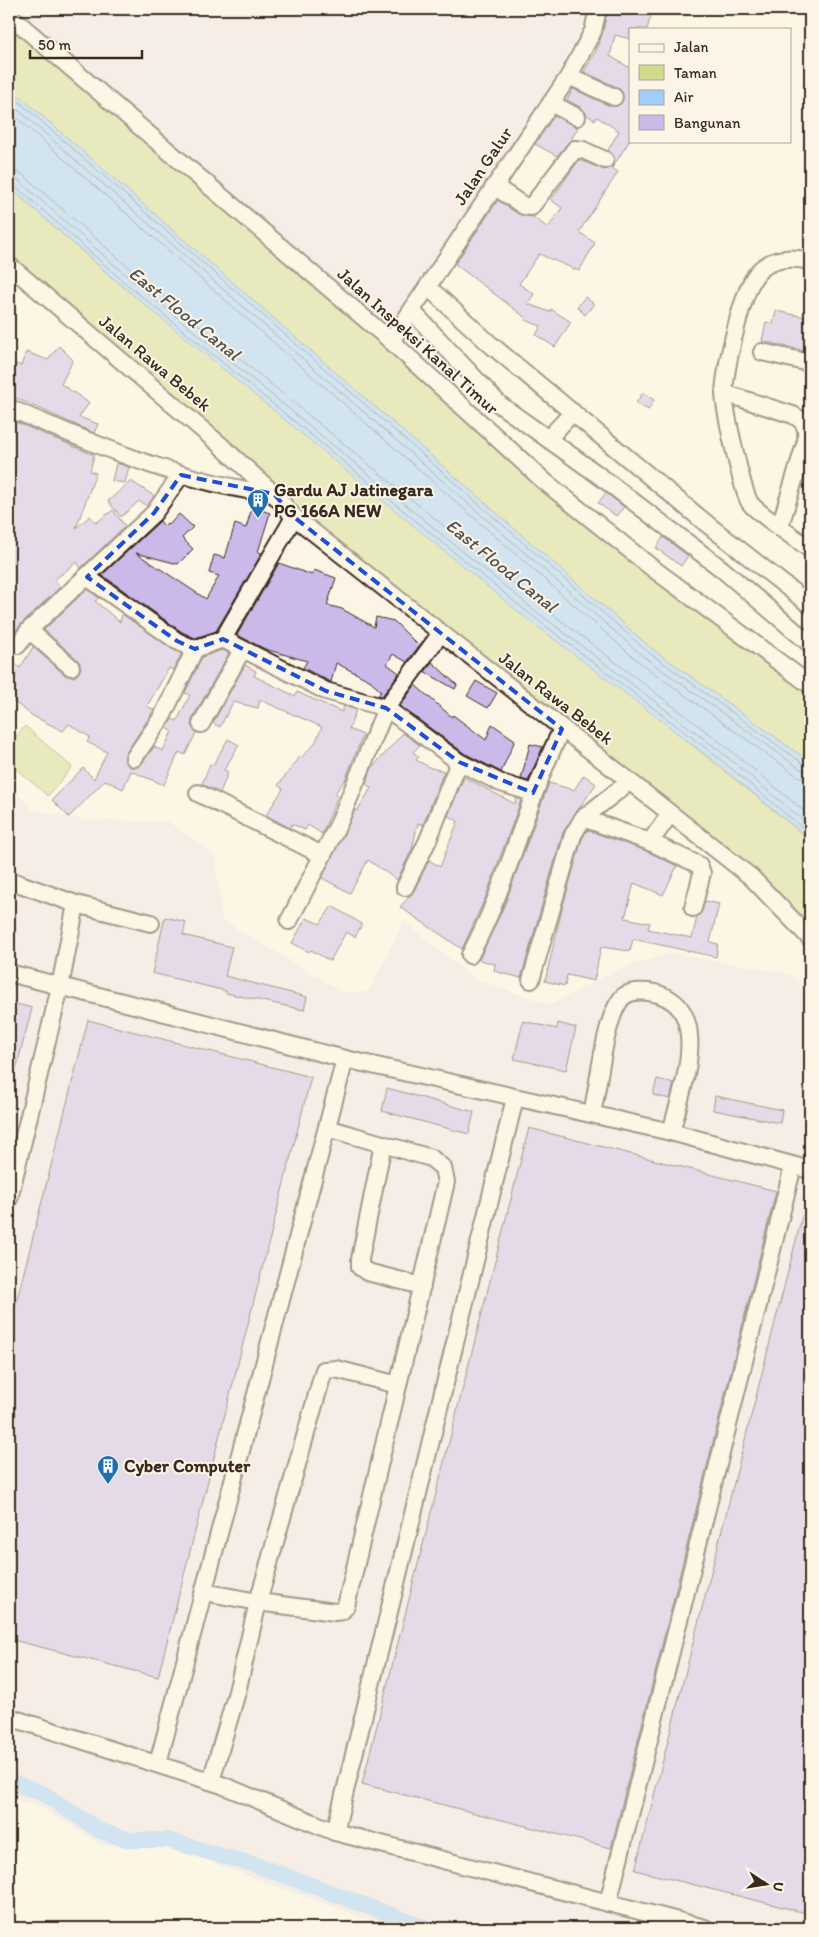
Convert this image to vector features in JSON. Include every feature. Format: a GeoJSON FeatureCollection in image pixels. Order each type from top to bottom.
{"type":"FeatureCollection","features":[{"type":"Feature","properties":{"kind":"street","name":"Jalan Galur"},"geometry":{"type":"LineString","coordinates":[[391,341],[584,52],[593,31],[598,9]]}},
{"type":"Feature","properties":{"kind":"street","name":"Jalan Inspeksi Kanal Timur"},"geometry":{"type":"LineString","coordinates":[[9,15],[391,341],[544,480],[651,567],[810,685]]}},
{"type":"Feature","properties":{"kind":"street"},"geometry":{"type":"LineString","coordinates":[[569,76],[614,97]]}},
{"type":"Feature","properties":{"kind":"street"},"geometry":{"type":"LineString","coordinates":[[551,103],[577,117]]}},
{"type":"Feature","properties":{"kind":"street"},"geometry":{"type":"LineString","coordinates":[[494,186],[528,208],[575,149],[583,150],[606,160]]}},
{"type":"Feature","properties":{"kind":"street"},"geometry":{"type":"LineString","coordinates":[[810,261],[790,258],[771,262],[752,280],[732,342],[724,393],[735,453],[750,503],[810,550]]}},
{"type":"Feature","properties":{"kind":"street","name":"Jalan Rawa Bebek"},"geometry":{"type":"LineString","coordinates":[[9,265],[274,494],[294,517],[751,877],[810,938]]}},
{"type":"Feature","properties":{"kind":"street"},"geometry":{"type":"LineString","coordinates":[[428,287],[490,344],[707,524],[810,605]]}},
{"type":"Feature","properties":{"kind":"street"},"geometry":{"type":"LineString","coordinates":[[412,311],[499,404],[597,474],[722,569],[810,644]]}},
{"type":"Feature","properties":{"kind":"street"},"geometry":{"type":"LineString","coordinates":[[762,352],[810,363]]}},
{"type":"Feature","properties":{"kind":"street"},"geometry":{"type":"LineString","coordinates":[[724,393],[793,415],[803,421],[807,427],[806,441],[780,526]]}},
{"type":"Feature","properties":{"kind":"street"},"geometry":{"type":"LineString","coordinates":[[9,408],[111,452],[181,475],[274,494]]}},
{"type":"Feature","properties":{"kind":"street"},"geometry":{"type":"LineString","coordinates":[[548,439],[573,412]]}},
{"type":"Feature","properties":{"kind":"street"},"geometry":{"type":"LineString","coordinates":[[9,644],[18,645],[29,630],[154,513],[181,475]]}},
{"type":"Feature","properties":{"kind":"street"},"geometry":{"type":"LineString","coordinates":[[87,576],[178,641],[195,649],[223,640],[294,517]]}},
{"type":"Feature","properties":{"kind":"street"},"geometry":{"type":"LineString","coordinates":[[29,630],[71,667]]}},
{"type":"Feature","properties":{"kind":"street"},"geometry":{"type":"LineString","coordinates":[[289,921],[339,823],[386,708],[441,633]]}},
{"type":"Feature","properties":{"kind":"street"},"geometry":{"type":"LineString","coordinates":[[223,640],[326,691],[386,708],[459,762],[501,783],[533,793]]}},
{"type":"Feature","properties":{"kind":"street"},"geometry":{"type":"LineString","coordinates":[[134,758],[162,717],[195,649]]}},
{"type":"Feature","properties":{"kind":"street"},"geometry":{"type":"LineString","coordinates":[[201,724],[242,650]]}},
{"type":"Feature","properties":{"kind":"street"},"geometry":{"type":"LineString","coordinates":[[470,955],[493,911],[533,793],[562,729]]}},
{"type":"Feature","properties":{"kind":"street"},"geometry":{"type":"LineString","coordinates":[[405,887],[428,840],[459,762]]}},
{"type":"Feature","properties":{"kind":"street"},"geometry":{"type":"LineString","coordinates":[[530,980],[573,834],[583,818],[629,782]]}},
{"type":"Feature","properties":{"kind":"street"},"geometry":{"type":"LineString","coordinates":[[198,793],[322,855]]}},
{"type":"Feature","properties":{"kind":"street"},"geometry":{"type":"LineString","coordinates":[[650,842],[670,814]]}},
{"type":"Feature","properties":{"kind":"street"},"geometry":{"type":"LineString","coordinates":[[583,818],[650,842],[702,868],[693,908]]}},
{"type":"Feature","properties":{"kind":"street"},"geometry":{"type":"LineString","coordinates":[[9,880],[76,904],[151,923]]}},
{"type":"Feature","properties":{"kind":"street"},"geometry":{"type":"LineString","coordinates":[[9,1199],[60,987],[76,904]]}},
{"type":"Feature","properties":{"kind":"street"},"geometry":{"type":"LineString","coordinates":[[9,973],[345,1059],[671,1132],[810,1170]]}},
{"type":"Feature","properties":{"kind":"street"},"geometry":{"type":"LineString","coordinates":[[592,1113],[606,1041],[618,1002],[622,997],[633,992],[660,994],[678,1004],[681,1008],[687,1022],[689,1038],[688,1065],[671,1132]]}},
{"type":"Feature","properties":{"kind":"street"},"geometry":{"type":"LineString","coordinates":[[158,1763],[345,1059]]}},
{"type":"Feature","properties":{"kind":"street"},"geometry":{"type":"LineString","coordinates":[[335,1832],[515,1098]]}},
{"type":"Feature","properties":{"kind":"street"},"geometry":{"type":"LineString","coordinates":[[204,1592],[258,1602],[334,1612],[342,1611],[346,1606],[446,1182],[443,1168],[431,1158],[327,1128]]}},
{"type":"Feature","properties":{"kind":"street"},"geometry":{"type":"LineString","coordinates":[[383,1144],[360,1267],[367,1272],[422,1286]]}},
{"type":"Feature","properties":{"kind":"street"},"geometry":{"type":"LineString","coordinates":[[608,1904],[793,1166]]}},
{"type":"Feature","properties":{"kind":"street"},"geometry":{"type":"LineString","coordinates":[[211,1781],[237,1692],[258,1602],[324,1370],[336,1369],[398,1385]]}},
{"type":"Feature","properties":{"kind":"street"},"geometry":{"type":"LineString","coordinates":[[9,1717],[211,1781],[335,1832],[705,1928]]}},
{"type":"Feature","properties":{"kind":"highlighted area"},"geometry":{"type":"Polygon","coordinates":[[[181,475],[274,494],[294,517],[562,729],[533,793],[459,762],[386,708],[326,691],[223,639],[195,649],[177,641],[87,577],[154,513],[181,475]]]}},
{"type":"Feature","properties":{"kind":"shaded area"},"geometry":{"type":"Polygon","coordinates":[[[9,9],[592,9],[543,102],[386,331],[9,9]]]}},
{"type":"Feature","properties":{"kind":"shaded area"},"geometry":{"type":"Polygon","coordinates":[[[9,783],[32,810],[90,821],[167,821],[215,856],[222,920],[342,992],[369,992],[404,921],[474,979],[550,1005],[615,971],[671,953],[790,974],[810,993],[810,1928],[392,1928],[175,1849],[101,1845],[44,1809],[9,1797],[9,783]]]}},
{"type":"Feature","properties":{"kind":"green space"},"geometry":{"type":"Polygon","coordinates":[[[9,15],[544,481],[810,685],[810,762],[651,648],[9,87],[9,15]]]}},
{"type":"Feature","properties":{"kind":"green space"},"geometry":{"type":"Polygon","coordinates":[[[9,187],[110,276],[810,840],[810,938],[751,877],[294,517],[9,265],[9,187]]]}},
{"type":"Feature","properties":{"kind":"green space"},"geometry":{"type":"Polygon","coordinates":[[[25,726],[72,767],[48,796],[9,763],[9,745],[25,726]]]}},
{"type":"Feature","properties":{"kind":"water","name":"East Flood Canal"},"geometry":{"type":"Polygon","coordinates":[[[9,87],[651,648],[810,762],[810,840],[713,760],[522,615],[121,285],[9,187],[9,87]]]}},
{"type":"Feature","properties":{"kind":"building"},"geometry":{"type":"Polygon","coordinates":[[[608,9],[653,9],[647,28],[629,28],[629,39],[615,35],[610,56],[629,67],[629,142],[614,165],[613,155],[608,150],[619,131],[597,117],[595,120],[587,115],[582,108],[567,100],[573,89],[610,106],[619,105],[623,101],[622,92],[619,88],[584,72],[599,45],[608,9]]]}},
{"type":"Feature","properties":{"kind":"building"},"geometry":{"type":"Polygon","coordinates":[[[554,116],[578,127],[571,140],[557,156],[535,144],[554,116]]]}},
{"type":"Feature","properties":{"kind":"building"},"geometry":{"type":"Polygon","coordinates":[[[579,160],[605,170],[614,165],[612,168],[618,172],[579,232],[595,243],[579,271],[539,254],[519,284],[534,294],[528,304],[550,312],[551,309],[571,322],[555,347],[536,335],[541,326],[525,320],[526,318],[455,264],[498,200],[518,214],[533,217],[548,228],[562,208],[551,200],[579,160]]]}},
{"type":"Feature","properties":{"kind":"building"},"geometry":{"type":"Polygon","coordinates":[[[585,297],[594,304],[585,315],[577,307],[585,297]]]}},
{"type":"Feature","properties":{"kind":"building"},"geometry":{"type":"Polygon","coordinates":[[[776,311],[810,318],[810,352],[762,341],[766,322],[773,324],[776,311]]]}},
{"type":"Feature","properties":{"kind":"building"},"geometry":{"type":"Polygon","coordinates":[[[59,346],[73,360],[61,384],[89,403],[79,417],[98,424],[94,433],[9,395],[9,361],[21,366],[26,352],[48,360],[59,346]]]}},
{"type":"Feature","properties":{"kind":"building"},"geometry":{"type":"Polygon","coordinates":[[[643,393],[654,400],[648,410],[636,403],[643,393]]]}},
{"type":"Feature","properties":{"kind":"building"},"geometry":{"type":"Polygon","coordinates":[[[13,421],[94,455],[90,471],[96,473],[76,528],[90,516],[96,523],[113,510],[125,526],[81,568],[77,562],[54,580],[60,587],[13,634],[9,634],[9,427],[13,421]]]}},
{"type":"Feature","properties":{"kind":"building"},"geometry":{"type":"Polygon","coordinates":[[[116,463],[129,467],[125,483],[112,481],[116,463]]]}},
{"type":"Feature","properties":{"kind":"building"},"geometry":{"type":"Polygon","coordinates":[[[131,481],[154,496],[147,506],[139,501],[121,517],[108,501],[131,481]]]}},
{"type":"Feature","properties":{"kind":"building"},"geometry":{"type":"Polygon","coordinates":[[[606,493],[624,507],[616,516],[598,503],[606,493]]]}},
{"type":"Feature","properties":{"kind":"building"},"geometry":{"type":"Polygon","coordinates":[[[252,507],[270,513],[258,552],[262,553],[216,631],[195,638],[182,632],[102,575],[160,521],[164,526],[167,523],[169,525],[179,514],[193,527],[182,538],[193,549],[178,564],[136,553],[206,599],[219,576],[209,573],[214,555],[225,558],[235,524],[246,528],[252,507]]]}},
{"type":"Feature","properties":{"kind":"building"},"geometry":{"type":"Polygon","coordinates":[[[663,537],[688,556],[681,566],[656,548],[663,537]]]}},
{"type":"Feature","properties":{"kind":"building"},"geometry":{"type":"Polygon","coordinates":[[[279,563],[312,575],[314,570],[336,578],[327,605],[342,609],[374,627],[376,617],[394,621],[419,646],[407,662],[393,654],[387,664],[399,673],[382,696],[378,695],[381,692],[371,681],[336,663],[331,682],[303,668],[307,661],[265,649],[237,635],[279,563]]]}},
{"type":"Feature","properties":{"kind":"building"},"geometry":{"type":"Polygon","coordinates":[[[87,589],[99,598],[95,601],[120,622],[122,614],[181,654],[174,670],[169,668],[147,706],[154,710],[126,753],[125,762],[129,766],[139,767],[154,747],[163,751],[172,731],[167,728],[172,719],[177,721],[190,695],[185,693],[202,657],[222,650],[229,653],[192,719],[191,725],[196,733],[185,755],[179,752],[164,785],[131,771],[123,789],[105,780],[69,817],[52,800],[83,768],[94,779],[107,752],[87,742],[90,737],[69,724],[63,731],[33,716],[9,698],[9,658],[20,668],[33,647],[65,675],[74,677],[78,674],[81,668],[78,660],[44,630],[87,589]]]}},
{"type":"Feature","properties":{"kind":"building"},"geometry":{"type":"Polygon","coordinates":[[[432,662],[457,685],[455,689],[425,672],[432,662]]]}},
{"type":"Feature","properties":{"kind":"building"},"geometry":{"type":"Polygon","coordinates":[[[245,665],[256,671],[254,676],[295,696],[297,692],[342,712],[344,706],[356,710],[349,729],[363,735],[345,780],[335,793],[338,796],[322,834],[308,825],[305,830],[292,824],[290,828],[266,815],[283,789],[278,785],[300,757],[315,743],[322,727],[260,700],[258,708],[233,702],[220,727],[213,723],[245,665]]]}},
{"type":"Feature","properties":{"kind":"building"},"geometry":{"type":"Polygon","coordinates":[[[476,681],[497,693],[488,708],[467,696],[476,681]]]}},
{"type":"Feature","properties":{"kind":"building"},"geometry":{"type":"Polygon","coordinates":[[[415,685],[452,717],[453,715],[486,740],[492,724],[515,740],[501,772],[464,753],[400,706],[415,685]]]}},
{"type":"Feature","properties":{"kind":"building"},"geometry":{"type":"Polygon","coordinates":[[[403,733],[420,745],[413,752],[419,757],[416,760],[431,768],[444,771],[423,825],[418,823],[412,849],[397,880],[368,860],[350,893],[322,878],[355,810],[357,811],[371,788],[366,784],[372,768],[403,733]]]}},
{"type":"Feature","properties":{"kind":"building"},"geometry":{"type":"Polygon","coordinates":[[[228,739],[239,745],[224,770],[228,772],[220,793],[202,784],[210,764],[213,765],[228,739]]]}},
{"type":"Feature","properties":{"kind":"building"},"geometry":{"type":"Polygon","coordinates":[[[530,744],[543,747],[528,781],[521,779],[530,744]]]}},
{"type":"Feature","properties":{"kind":"building"},"geometry":{"type":"Polygon","coordinates":[[[584,775],[596,784],[563,832],[521,978],[494,971],[495,964],[479,960],[505,904],[549,783],[574,790],[584,775]]]}},
{"type":"Feature","properties":{"kind":"building"},"geometry":{"type":"Polygon","coordinates":[[[464,777],[515,804],[516,798],[521,800],[486,896],[462,949],[400,907],[414,891],[429,860],[440,867],[458,821],[448,816],[464,777]]]}},
{"type":"Feature","properties":{"kind":"building"},"geometry":{"type":"Polygon","coordinates":[[[587,830],[646,851],[677,866],[663,895],[634,883],[625,918],[650,923],[648,929],[692,938],[697,917],[702,911],[705,901],[719,904],[710,942],[718,944],[716,957],[633,939],[630,951],[601,947],[594,981],[567,975],[565,986],[545,981],[562,909],[582,839],[587,830]]]}},
{"type":"Feature","properties":{"kind":"building"},"geometry":{"type":"Polygon","coordinates":[[[332,906],[362,924],[355,937],[346,932],[330,961],[311,950],[309,952],[292,943],[306,918],[320,924],[332,906]]]}},
{"type":"Feature","properties":{"kind":"building"},"geometry":{"type":"Polygon","coordinates":[[[165,917],[186,922],[183,935],[232,947],[225,976],[307,997],[304,1010],[226,993],[226,991],[152,973],[165,917]]]}},
{"type":"Feature","properties":{"kind":"building"},"geometry":{"type":"Polygon","coordinates":[[[9,1002],[32,1008],[13,1081],[9,1081],[9,1002]]]}},
{"type":"Feature","properties":{"kind":"building","name":"Cyber Computer"},"geometry":{"type":"Polygon","coordinates":[[[88,1020],[311,1077],[158,1677],[9,1639],[9,1331],[88,1020]]]}},
{"type":"Feature","properties":{"kind":"building"},"geometry":{"type":"Polygon","coordinates":[[[523,1021],[557,1029],[558,1023],[576,1028],[566,1070],[514,1059],[523,1021]]]}},
{"type":"Feature","properties":{"kind":"building"},"geometry":{"type":"Polygon","coordinates":[[[657,1079],[674,1083],[670,1099],[653,1095],[657,1079]]]}},
{"type":"Feature","properties":{"kind":"building"},"geometry":{"type":"Polygon","coordinates":[[[387,1088],[474,1112],[469,1134],[382,1111],[387,1088]]]}},
{"type":"Feature","properties":{"kind":"building"},"geometry":{"type":"Polygon","coordinates":[[[715,1096],[782,1110],[780,1123],[713,1110],[715,1096]]]}},
{"type":"Feature","properties":{"kind":"building"},"geometry":{"type":"Polygon","coordinates":[[[529,1128],[776,1191],[611,1848],[362,1784],[529,1128]]]}},
{"type":"Feature","properties":{"kind":"building"},"geometry":{"type":"Polygon","coordinates":[[[806,1201],[810,1201],[810,1914],[635,1870],[806,1201]]]}},
{"type":"Feature","properties":{"kind":"waterway"},"geometry":{"type":"LineString","coordinates":[[9,1781],[44,1794],[100,1831],[129,1840],[167,1840],[262,1867],[426,1928]]}},
{"type":"Feature","properties":{"kind":"place","name":"Gardu AJ Jatinegara PG 166A NEW"},"geometry":{"type":"Point","coordinates":[258,519]}},
{"type":"Feature","properties":{"kind":"place","name":"Cyber Computer"},"geometry":{"type":"Point","coordinates":[108,1485]}}]}
